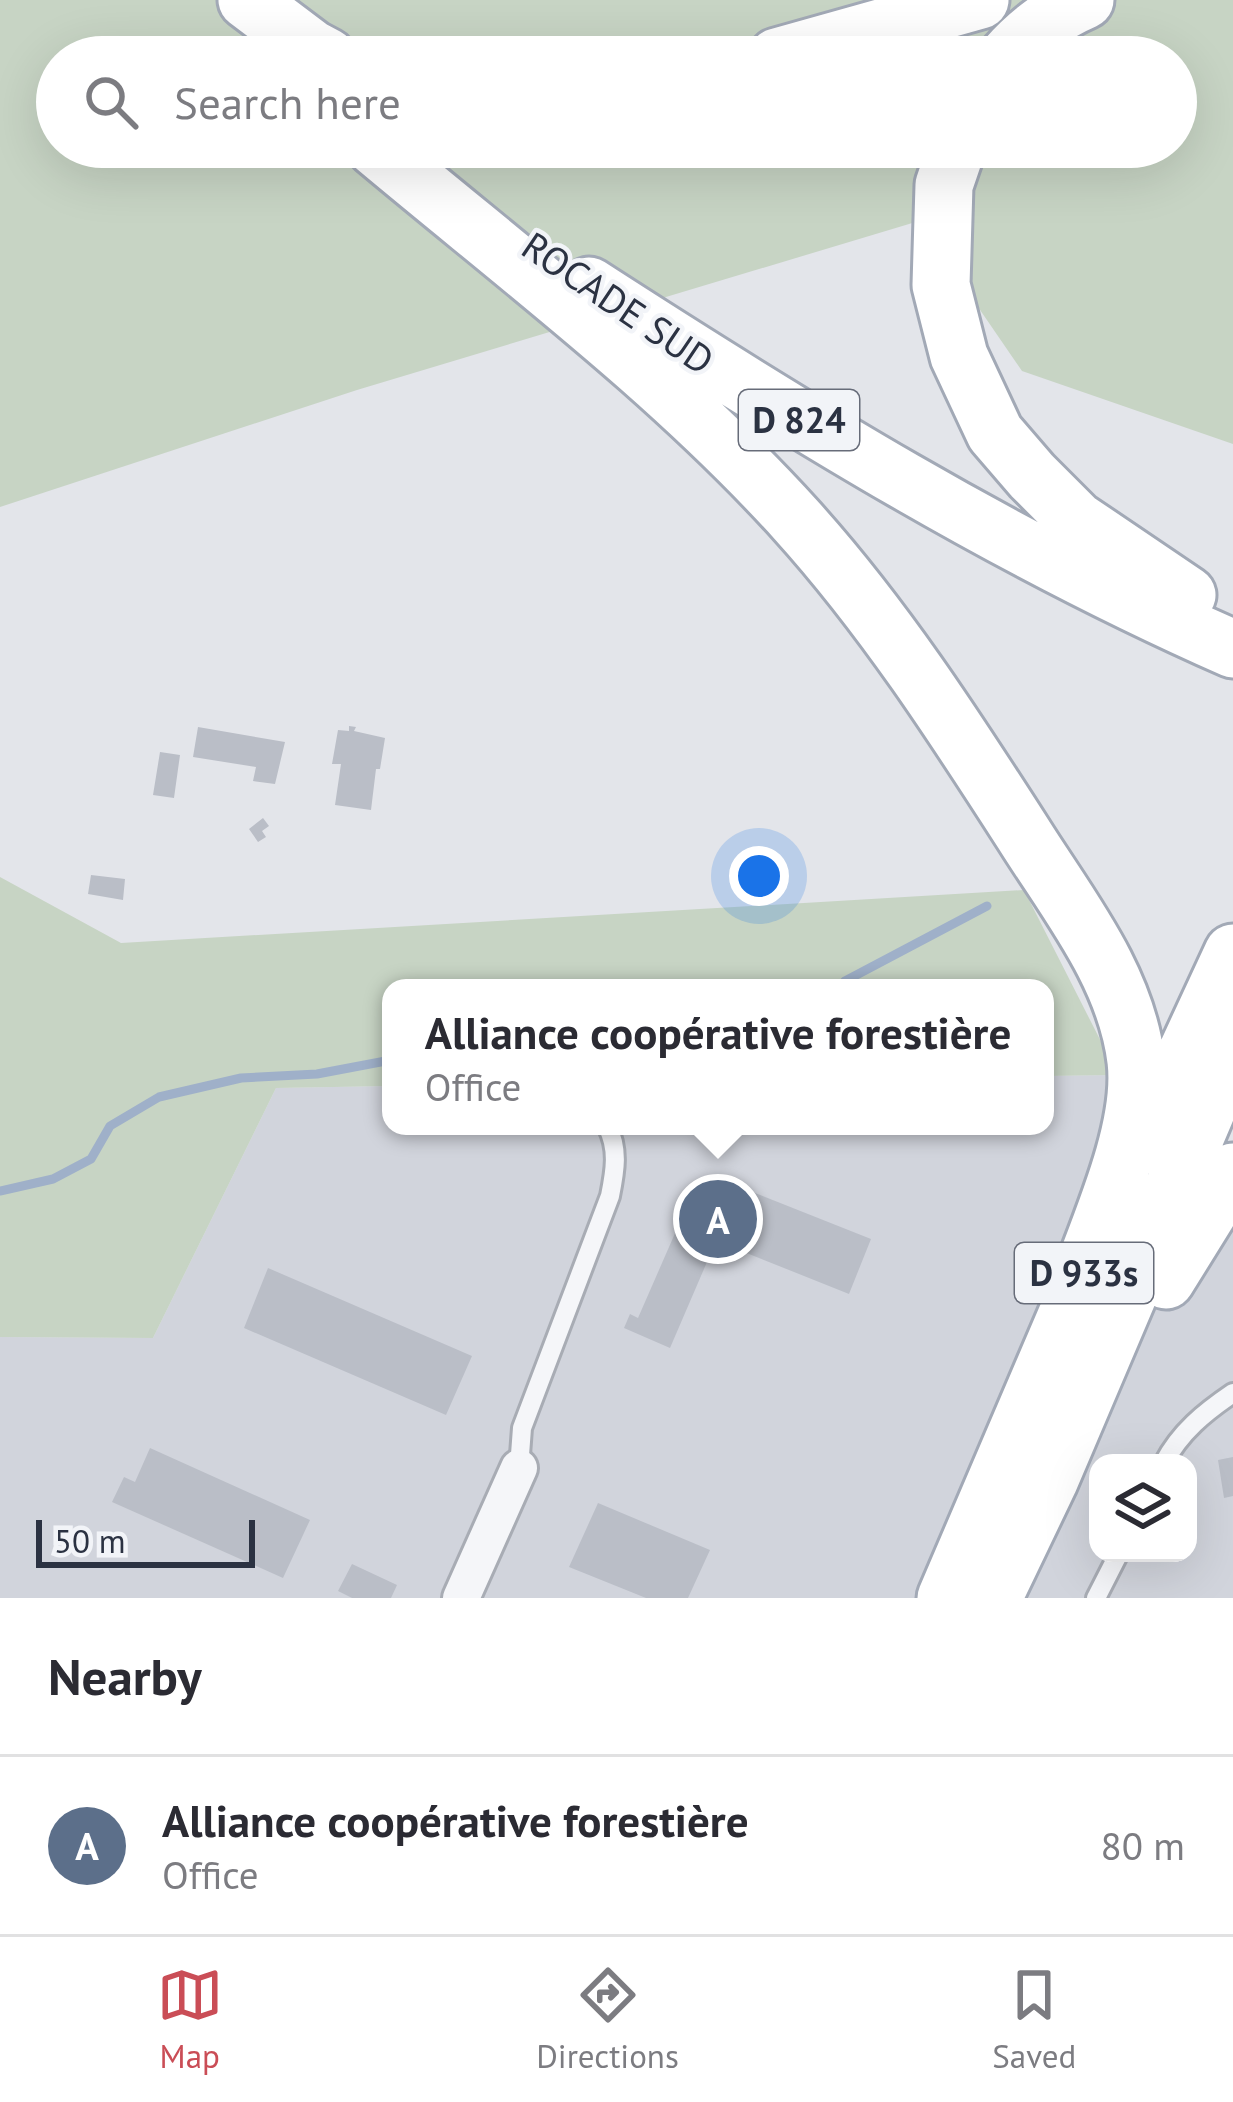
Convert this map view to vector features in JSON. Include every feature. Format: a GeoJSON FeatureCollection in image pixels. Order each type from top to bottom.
{"type":"FeatureCollection","features":[{"type":"Feature","properties":{"kind":"main road"},"geometry":{"type":"LineString","coordinates":[[206,0],[246,36]]}},
{"type":"Feature","properties":{"kind":"main road"},"geometry":{"type":"LineString","coordinates":[[248,0],[296,36]]}},
{"type":"Feature","properties":{"kind":"main road"},"geometry":{"type":"LineString","coordinates":[[852,36],[980,0]]}},
{"type":"Feature","properties":{"kind":"main road"},"geometry":{"type":"LineString","coordinates":[[1027,36],[1085,0]]}},
{"type":"Feature","properties":{"kind":"main road"},"geometry":{"type":"LineString","coordinates":[[400,168],[684,405],[797,521],[941,707],[1102,958],[1124,1010],[1136,1057],[1138,1096],[1130,1137],[1074,1295]]}},
{"type":"Feature","properties":{"kind":"main road","name":"ROCADE SUD"},"geometry":{"type":"LineString","coordinates":[[422,168],[578,279],[763,398],[945,506],[1233,650]]}},
{"type":"Feature","properties":{"kind":"main road"},"geometry":{"type":"LineString","coordinates":[[950,168],[944,185],[941,285],[959,356],[995,433],[1076,520],[1168,585],[1233,620]]}},
{"type":"Feature","properties":{"kind":"main road","name":"D 933s"},"geometry":{"type":"LineString","coordinates":[[946,1598],[1074,1295],[1233,953]]}},
{"type":"Feature","properties":{"kind":"main road","name":"D 933s"},"geometry":{"type":"LineString","coordinates":[[993,1598],[1049,1481],[1233,1048]]}},
{"type":"Feature","properties":{"kind":"main road"},"geometry":{"type":"LineString","coordinates":[[1049,1481],[1233,1172]]}},
{"type":"Feature","properties":{"kind":"street"},"geometry":{"type":"LineString","coordinates":[[461,1598],[519,1468]]}},
{"type":"Feature","properties":{"kind":"lane"},"geometry":{"type":"LineString","coordinates":[[519,1468],[522,1428],[610,1196],[616,1163],[612,1135]]}},
{"type":"Feature","properties":{"kind":"lane"},"geometry":{"type":"LineString","coordinates":[[1170,1454],[1200,1416],[1233,1393]]}},
{"type":"Feature","properties":{"kind":"lane"},"geometry":{"type":"LineString","coordinates":[[1096,1598],[1114,1562]]}},
{"type":"Feature","properties":{"kind":"shaded area"},"geometry":{"type":"Polygon","coordinates":[[[1118,1075],[1233,1161],[1233,1598],[0,1598],[0,1337],[153,1338],[276,1088],[382,1086],[382,1135],[1054,1135],[1054,1076],[1118,1075]]]}},
{"type":"Feature","properties":{"kind":"green space"},"geometry":{"type":"Polygon","coordinates":[[[0,0],[1233,0],[1233,444],[1022,371],[919,221],[357,390],[0,507],[0,0]]]}},
{"type":"Feature","properties":{"kind":"green space"},"geometry":{"type":"Polygon","coordinates":[[[0,877],[121,943],[1024,890],[1118,1075],[1054,1076],[1054,979],[382,979],[382,1086],[276,1088],[153,1338],[0,1337],[0,877]]]}},
{"type":"Feature","properties":{"kind":"building"},"geometry":{"type":"Polygon","coordinates":[[[349,726],[385,738],[371,810],[335,805],[341,764],[332,764],[338,730],[349,731],[349,726]]]}},
{"type":"Feature","properties":{"kind":"building"},"geometry":{"type":"Polygon","coordinates":[[[198,727],[285,742],[275,784],[253,781],[256,767],[193,757],[198,727]]]}},
{"type":"Feature","properties":{"kind":"building"},"geometry":{"type":"Polygon","coordinates":[[[160,752],[180,755],[174,798],[153,795],[160,752]]]}},
{"type":"Feature","properties":{"kind":"building"},"geometry":{"type":"Polygon","coordinates":[[[263,818],[269,826],[262,831],[266,837],[258,842],[249,829],[263,818]]]}},
{"type":"Feature","properties":{"kind":"building"},"geometry":{"type":"Polygon","coordinates":[[[91,875],[125,879],[123,900],[88,894],[91,875]]]}},
{"type":"Feature","properties":{"kind":"building"},"geometry":{"type":"Polygon","coordinates":[[[705,1180],[729,1186],[736,1193],[741,1214],[750,1191],[871,1239],[849,1294],[729,1246],[736,1229],[714,1241],[689,1233],[681,1217],[683,1197],[705,1180]]]}},
{"type":"Feature","properties":{"kind":"building"},"geometry":{"type":"Polygon","coordinates":[[[676,1231],[713,1248],[670,1348],[624,1328],[630,1314],[638,1318],[676,1231]]]}},
{"type":"Feature","properties":{"kind":"building"},"geometry":{"type":"Polygon","coordinates":[[[268,1268],[472,1356],[446,1415],[244,1328],[268,1268]]]}},
{"type":"Feature","properties":{"kind":"building"},"geometry":{"type":"Polygon","coordinates":[[[150,1448],[310,1520],[283,1578],[112,1502],[124,1477],[135,1482],[150,1448]]]}},
{"type":"Feature","properties":{"kind":"building"},"geometry":{"type":"Polygon","coordinates":[[[1233,1457],[1233,1496],[1224,1498],[1218,1460],[1233,1457]]]}},
{"type":"Feature","properties":{"kind":"building"},"geometry":{"type":"Polygon","coordinates":[[[598,1503],[710,1550],[688,1598],[646,1598],[569,1567],[598,1503]]]}},
{"type":"Feature","properties":{"kind":"building"},"geometry":{"type":"Polygon","coordinates":[[[352,1564],[397,1585],[391,1598],[352,1598],[338,1591],[352,1564]]]}},
{"type":"Feature","properties":{"kind":"waterway"},"geometry":{"type":"LineString","coordinates":[[849,979],[987,906]]}},
{"type":"Feature","properties":{"kind":"waterway"},"geometry":{"type":"LineString","coordinates":[[0,1191],[53,1179],[91,1159],[110,1126],[159,1097],[241,1078],[317,1074],[382,1062]]}},
{"type":"Feature","properties":{"kind":"place","name":"Alliance coopérative forestière"},"geometry":{"type":"Point","coordinates":[718,1219]}}]}
